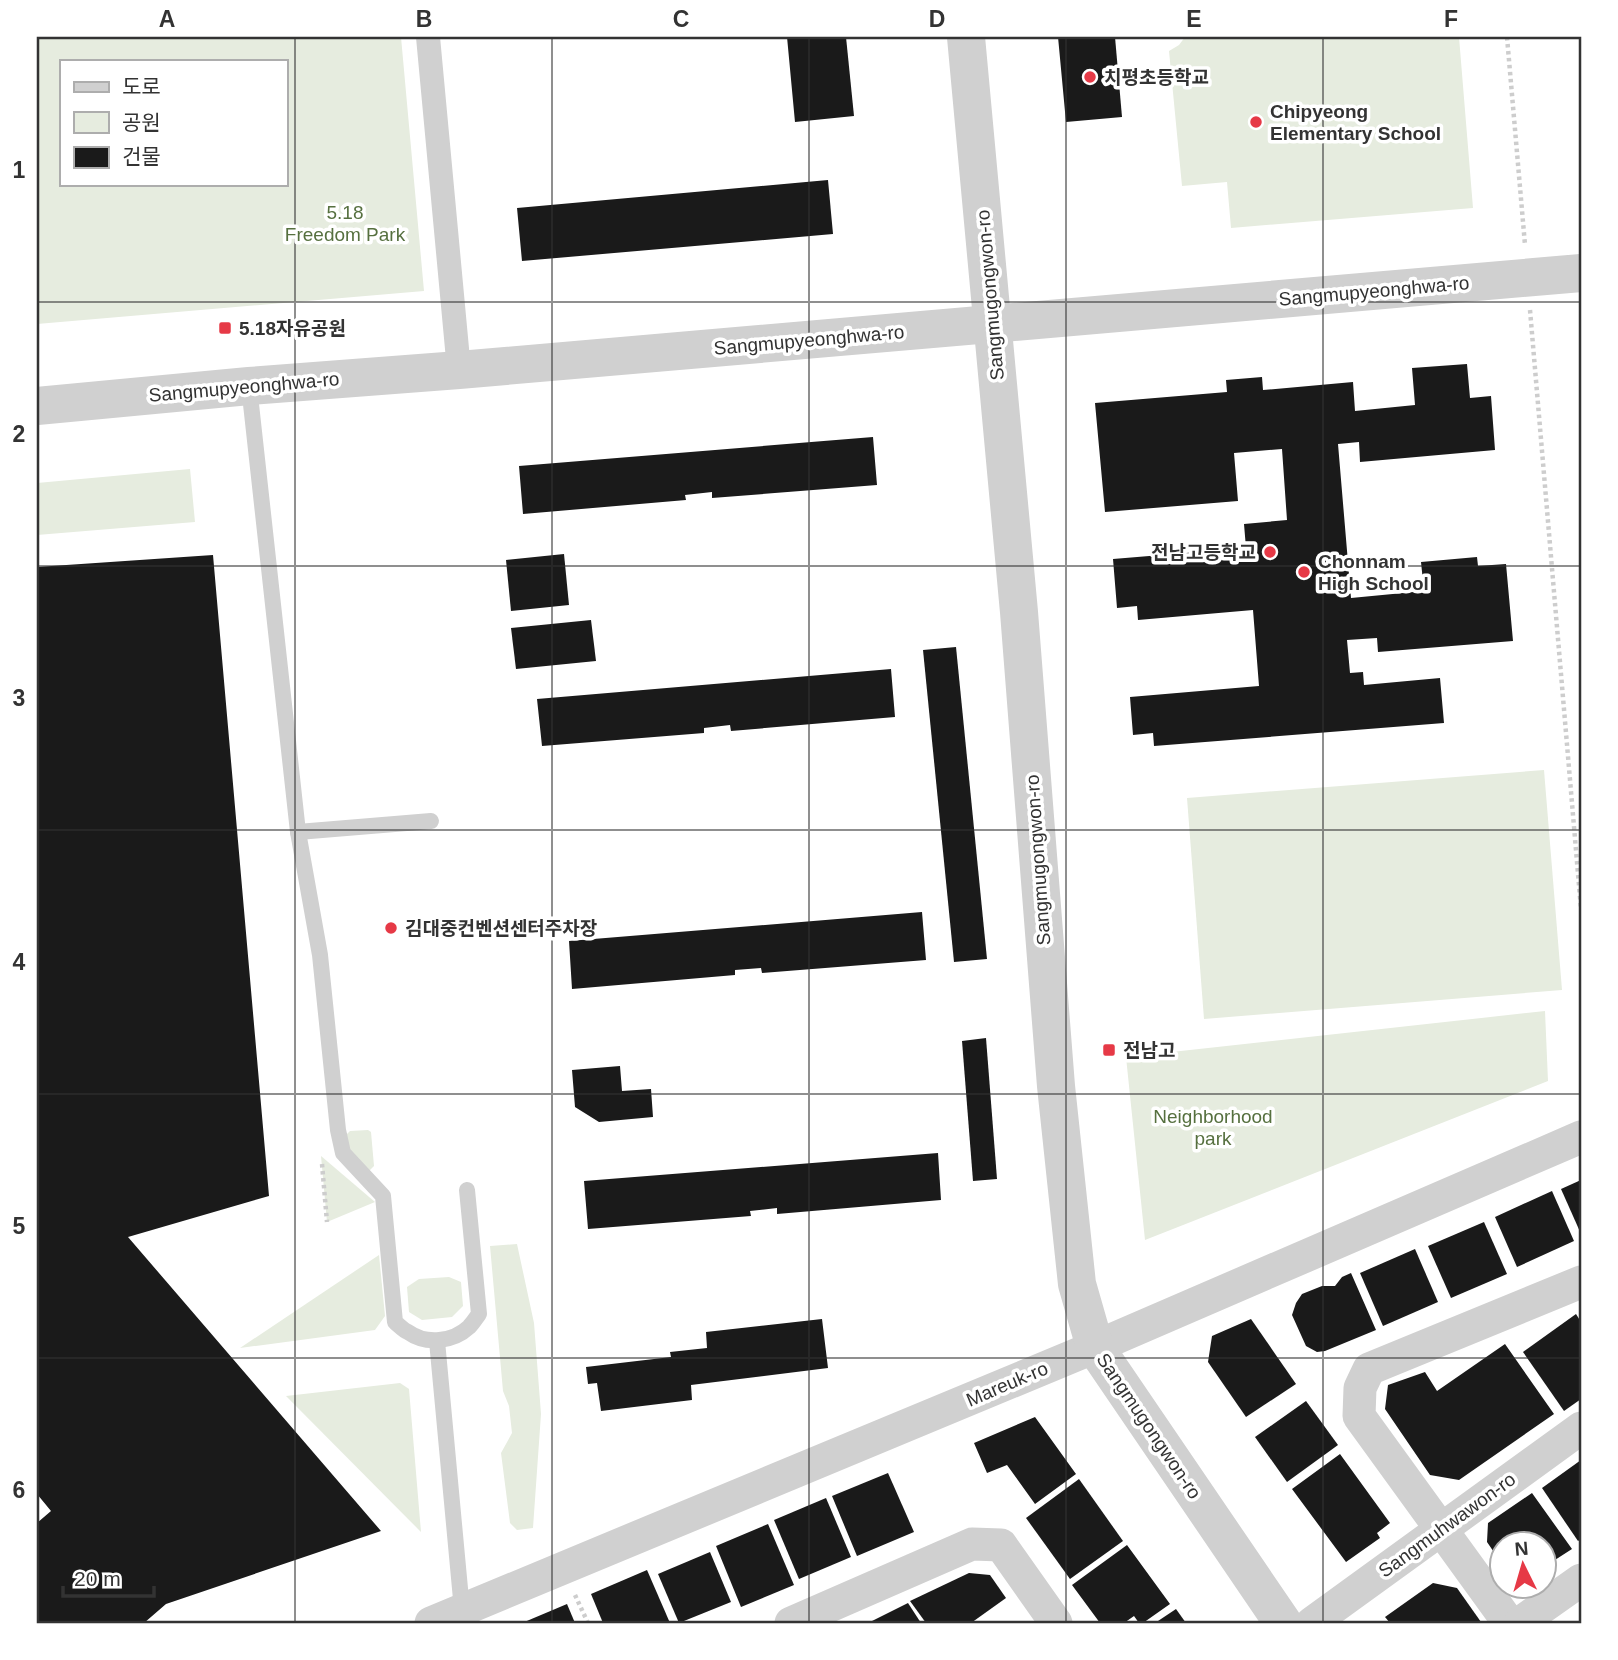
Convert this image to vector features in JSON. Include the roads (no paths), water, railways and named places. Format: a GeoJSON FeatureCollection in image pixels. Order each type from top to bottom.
{"type":"FeatureCollection","features":[{"type":"Feature","properties":{"kind":"street"},"geometry":{"type":"LineString","coordinates":[[428,37],[459,370]]}},
{"type":"Feature","properties":{"kind":"street","name":"Sangmugongwon-ro"},"geometry":{"type":"LineString","coordinates":[[966,37],[1018,612],[1056,1086],[1077,1284],[1095,1347],[1283,1623]]}},
{"type":"Feature","properties":{"kind":"street","name":"Sangmupyeonghwa-ro"},"geometry":{"type":"LineString","coordinates":[[37,406],[1581,273]]}},
{"type":"Feature","properties":{"kind":"street","name":"Mareuk-ro"},"geometry":{"type":"LineString","coordinates":[[430,1623],[465,1617],[1581,1137]]}},
{"type":"Feature","properties":{"kind":"street"},"geometry":{"type":"LineString","coordinates":[[1509,1623],[1359,1416],[1360,1388],[1369,1368],[1580,1286]]}},
{"type":"Feature","properties":{"kind":"street","name":"Sangmuhwawon-ro"},"geometry":{"type":"LineString","coordinates":[[1312,1623],[1581,1428]]}},
{"type":"Feature","properties":{"kind":"street"},"geometry":{"type":"LineString","coordinates":[[791,1623],[972,1544],[1001,1545],[1056,1623]]}},
{"type":"Feature","properties":{"kind":"street"},"geometry":{"type":"LineString","coordinates":[[1520,1623],[1581,1580]]}},
{"type":"Feature","properties":{"kind":"lane"},"geometry":{"type":"LineString","coordinates":[[249,386],[298,832],[320,955],[338,1130],[343,1153],[383,1196],[395,1322],[421,1339],[437,1341],[454,1337],[469,1327],[479,1314],[467,1190]]}},
{"type":"Feature","properties":{"kind":"lane"},"geometry":{"type":"LineString","coordinates":[[298,832],[431,821]]}},
{"type":"Feature","properties":{"kind":"lane"},"geometry":{"type":"LineString","coordinates":[[437,1341],[465,1617]]}},
{"type":"Feature","properties":{"kind":"place","name":"치평초등학교"},"geometry":{"type":"Point","coordinates":[1090,77]}},
{"type":"Feature","properties":{"kind":"place","name":"Chipyeong Elementary School"},"geometry":{"type":"Point","coordinates":[1256,122]}},
{"type":"Feature","properties":{"kind":"place","name":"5.18자유공원"},"geometry":{"type":"Point","coordinates":[225,328]}},
{"type":"Feature","properties":{"kind":"place","name":"전남고등학교"},"geometry":{"type":"Point","coordinates":[1270,552]}},
{"type":"Feature","properties":{"kind":"place","name":"Chonnam High School"},"geometry":{"type":"Point","coordinates":[1304,572]}},
{"type":"Feature","properties":{"kind":"place","name":"김대중컨벤션센터주차장"},"geometry":{"type":"Point","coordinates":[391,928]}},
{"type":"Feature","properties":{"kind":"place","name":"전남고"},"geometry":{"type":"Point","coordinates":[1109,1050]}},
{"type":"Feature","properties":{"kind":"park label","name":"5.18 Freedom Park"},"geometry":{"type":"Point","coordinates":[345,223]}},
{"type":"Feature","properties":{"kind":"park label","name":"Neighborhood park"},"geometry":{"type":"Point","coordinates":[1213,1127]}}]}
